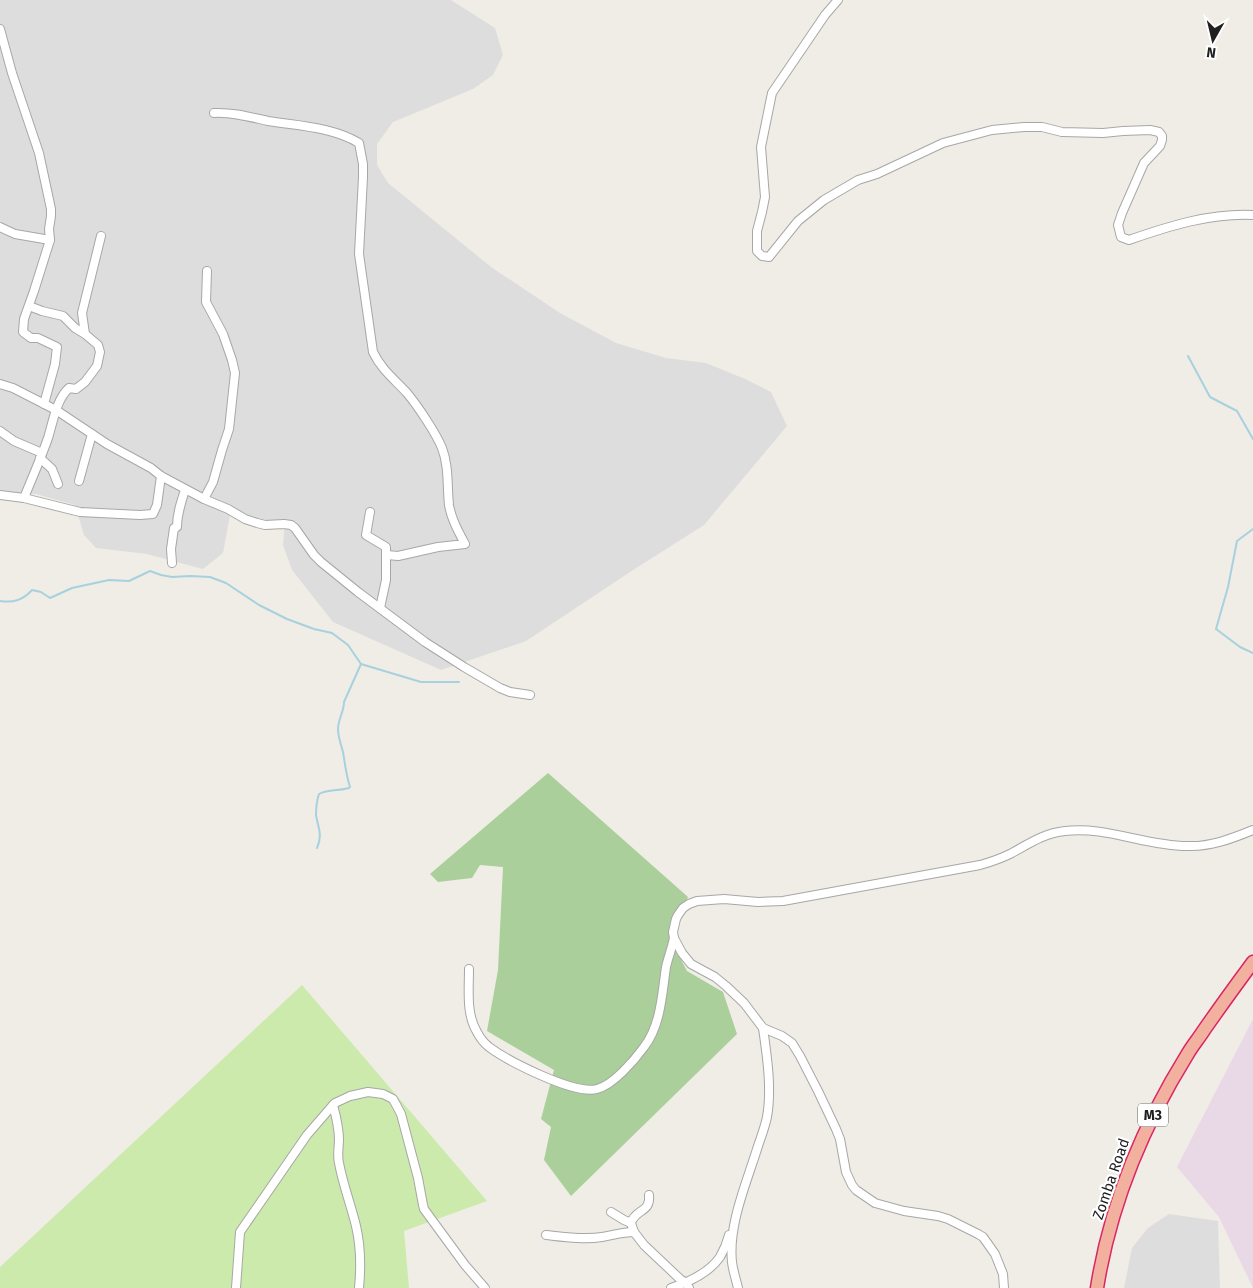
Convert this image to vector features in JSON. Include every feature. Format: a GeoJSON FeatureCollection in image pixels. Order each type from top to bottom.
{"type":"FeatureCollection","features":[{"type":"Feature","properties":{"kind":"highway","name":"Zomba Road"},"geometry":{"type":"LineString","coordinates":[[1097,1288],[1106,1244],[1118,1204],[1139,1146],[1158,1104],[1187,1054],[1253,962]]}},
{"type":"Feature","properties":{"kind":"street"},"geometry":{"type":"LineString","coordinates":[[838,0],[825,15],[772,92],[761,147],[765,197],[757,232],[757,251],[762,256],[769,257],[798,221],[824,200],[858,180],[877,174],[943,143],[992,130],[1042,127],[1062,132],[1103,133],[1150,130],[1159,132],[1162,136],[1160,146],[1144,163],[1122,213],[1118,226],[1121,237],[1124,239],[1129,240],[1202,218],[1242,214],[1253,215]]}},
{"type":"Feature","properties":{"kind":"street"},"geometry":{"type":"LineString","coordinates":[[0,29],[14,80],[39,153],[51,208],[50,240],[24,319],[23,332],[32,338],[38,338],[57,347],[55,364],[44,404]]}},
{"type":"Feature","properties":{"kind":"street"},"geometry":{"type":"LineString","coordinates":[[214,113],[226,113],[321,129],[345,136],[359,143],[363,164],[359,254],[373,352],[378,362],[407,394],[442,447],[448,477],[449,506],[457,530],[465,544],[438,547],[398,556],[387,555]]}},
{"type":"Feature","properties":{"kind":"street"},"geometry":{"type":"LineString","coordinates":[[0,227],[15,234],[50,240]]}},
{"type":"Feature","properties":{"kind":"street"},"geometry":{"type":"LineString","coordinates":[[85,334],[82,313],[101,236]]}},
{"type":"Feature","properties":{"kind":"street"},"geometry":{"type":"LineString","coordinates":[[204,499],[213,482],[229,429],[235,373],[223,334],[206,302],[206,271]]}},
{"type":"Feature","properties":{"kind":"street"},"geometry":{"type":"LineString","coordinates":[[24,498],[48,439],[56,410],[64,392],[69,388],[76,389],[85,382],[97,366],[100,352],[98,345],[75,328],[63,316],[29,306]]}},
{"type":"Feature","properties":{"kind":"street"},"geometry":{"type":"LineString","coordinates":[[0,384],[13,388],[56,410],[107,444],[151,468],[185,490],[256,523],[291,525],[321,562],[425,642],[510,692],[530,695]]}},
{"type":"Feature","properties":{"kind":"street"},"geometry":{"type":"LineString","coordinates":[[0,430],[14,441],[41,456],[52,468],[58,484]]}},
{"type":"Feature","properties":{"kind":"street"},"geometry":{"type":"LineString","coordinates":[[79,481],[92,434]]}},
{"type":"Feature","properties":{"kind":"street"},"geometry":{"type":"LineString","coordinates":[[0,495],[24,498],[80,512],[153,514],[157,505],[161,476]]}},
{"type":"Feature","properties":{"kind":"street"},"geometry":{"type":"LineString","coordinates":[[172,563],[171,549],[174,528],[177,527],[179,510],[185,490]]}},
{"type":"Feature","properties":{"kind":"street"},"geometry":{"type":"LineString","coordinates":[[370,512],[366,535],[386,547],[387,555],[386,580],[380,608]]}},
{"type":"Feature","properties":{"kind":"street"},"geometry":{"type":"LineString","coordinates":[[1004,1288],[1004,1277],[998,1260],[989,1245],[978,1234],[948,1219],[892,1209],[875,1203],[856,1190],[846,1172],[840,1139],[836,1129],[796,1049],[788,1039],[763,1028],[744,1004],[715,977],[691,964],[674,938],[673,932],[678,915],[683,908],[697,901],[724,899],[758,902],[783,901],[980,865],[998,859],[1036,839],[1058,832],[1082,830],[1186,846],[1222,842],[1253,830]]}},
{"type":"Feature","properties":{"kind":"street"},"geometry":{"type":"LineString","coordinates":[[469,969],[468,997],[472,1022],[480,1038],[487,1046],[543,1077],[562,1084],[594,1090],[604,1086],[619,1075],[645,1046],[657,1018],[666,965],[674,938]]}},
{"type":"Feature","properties":{"kind":"street"},"geometry":{"type":"LineString","coordinates":[[738,1288],[732,1261],[735,1216],[767,1118],[768,1076],[763,1028]]}},
{"type":"Feature","properties":{"kind":"street"},"geometry":{"type":"LineString","coordinates":[[236,1288],[240,1232],[307,1135],[335,1103],[350,1096],[368,1092],[383,1094],[393,1099],[401,1114],[415,1163],[424,1209],[465,1265],[485,1288]]}},
{"type":"Feature","properties":{"kind":"street"},"geometry":{"type":"LineString","coordinates":[[333,1106],[339,1139],[338,1160],[360,1244],[359,1288]]}},
{"type":"Feature","properties":{"kind":"street"},"geometry":{"type":"LineString","coordinates":[[650,1195],[648,1206],[633,1217],[631,1223],[634,1232],[644,1245],[688,1285]]}},
{"type":"Feature","properties":{"kind":"street"},"geometry":{"type":"LineString","coordinates":[[612,1212],[631,1223]]}},
{"type":"Feature","properties":{"kind":"street"},"geometry":{"type":"LineString","coordinates":[[671,1288],[688,1285],[719,1258],[734,1224]]}},
{"type":"Feature","properties":{"kind":"street"},"geometry":{"type":"LineString","coordinates":[[546,1235],[601,1237],[623,1232],[634,1232]]}},
{"type":"Feature","properties":{"kind":"shaded area"},"geometry":{"type":"Polygon","coordinates":[[[0,0],[451,0],[495,28],[503,55],[493,75],[473,89],[393,122],[377,144],[377,165],[388,183],[491,267],[560,313],[616,343],[666,358],[706,363],[745,379],[771,392],[787,426],[704,525],[526,641],[441,670],[333,622],[292,570],[283,545],[285,523],[256,520],[231,509],[223,553],[203,569],[147,554],[96,548],[84,535],[75,505],[36,494],[0,491],[0,0]]]}},
{"type":"Feature","properties":{"kind":"shaded area"},"geometry":{"type":"Polygon","coordinates":[[[1253,1019],[1253,1288],[1219,1217],[1177,1167],[1253,1019]]]}},
{"type":"Feature","properties":{"kind":"shaded area"},"geometry":{"type":"Polygon","coordinates":[[[1169,1214],[1218,1221],[1220,1288],[1124,1288],[1132,1248],[1148,1228],[1169,1214]]]}},
{"type":"Feature","properties":{"kind":"green space"},"geometry":{"type":"Polygon","coordinates":[[[548,773],[688,897],[670,939],[687,971],[723,992],[737,1034],[571,1196],[544,1160],[551,1127],[541,1119],[554,1070],[487,1031],[498,970],[503,867],[480,865],[472,878],[438,882],[430,874],[548,773]]]}},
{"type":"Feature","properties":{"kind":"green space"},"geometry":{"type":"Polygon","coordinates":[[[302,985],[487,1201],[404,1231],[409,1288],[0,1288],[0,1267],[302,985]]]}},
{"type":"Feature","properties":{"kind":"waterway"},"geometry":{"type":"LineString","coordinates":[[1188,356],[1210,397],[1237,411],[1253,439]]}},
{"type":"Feature","properties":{"kind":"waterway"},"geometry":{"type":"LineString","coordinates":[[1253,529],[1237,541],[1228,587],[1216,629],[1240,647],[1253,653]]}},
{"type":"Feature","properties":{"kind":"waterway"},"geometry":{"type":"LineString","coordinates":[[0,601],[10,602],[18,600],[32,590],[41,592],[50,598],[72,588],[109,580],[129,581],[150,571],[172,577],[210,577],[226,583],[259,605],[287,619],[314,629],[332,633],[348,645],[361,664],[421,682],[459,682]]}},
{"type":"Feature","properties":{"kind":"waterway"},"geometry":{"type":"LineString","coordinates":[[317,848],[320,835],[316,815],[319,794],[350,787],[338,735],[338,725],[344,702],[361,664]]}}]}
